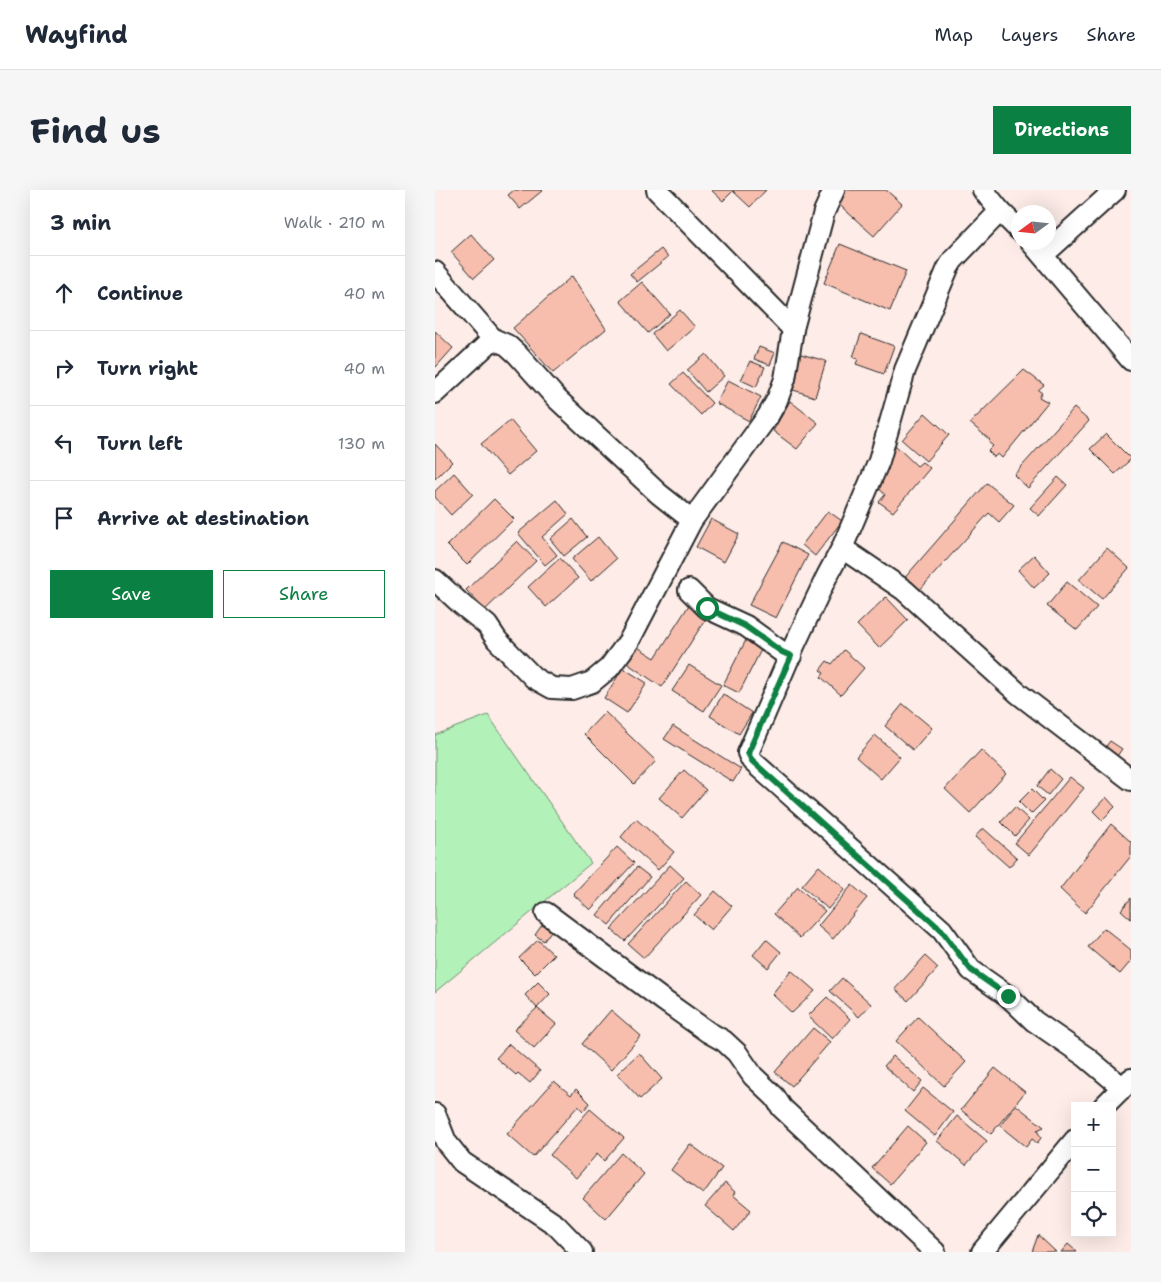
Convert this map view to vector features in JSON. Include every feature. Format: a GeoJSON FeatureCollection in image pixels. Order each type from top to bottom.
{"type":"FeatureCollection","features":[{"type":"Feature","properties":{"kind":"street"},"geometry":{"type":"LineString","coordinates":[[657,190],[793,329]]}},
{"type":"Feature","properties":{"kind":"street"},"geometry":{"type":"LineString","coordinates":[[435,580],[461,604],[487,624],[497,640],[534,678],[552,688],[572,689],[591,682],[609,668],[629,641],[692,520],[769,416],[777,400],[785,379],[793,329],[823,212],[834,190]]}},
{"type":"Feature","properties":{"kind":"street"},"geometry":{"type":"LineString","coordinates":[[983,190],[1011,222]]}},
{"type":"Feature","properties":{"kind":"street"},"geometry":{"type":"LineString","coordinates":[[1056,235],[1115,190]]}},
{"type":"Feature","properties":{"kind":"street"},"geometry":{"type":"LineString","coordinates":[[1000,211],[953,260],[948,268],[905,370],[879,461],[842,548],[827,576],[748,753],[752,761],[941,930],[971,970],[1008,996],[1034,1021],[1127,1084],[1107,1102]]}},
{"type":"Feature","properties":{"kind":"street"},"geometry":{"type":"LineString","coordinates":[[1038,250],[1131,360]]}},
{"type":"Feature","properties":{"kind":"street"},"geometry":{"type":"LineString","coordinates":[[435,272],[493,339],[507,345],[517,354],[557,399],[659,494],[692,520]]}},
{"type":"Feature","properties":{"kind":"street"},"geometry":{"type":"LineString","coordinates":[[435,393],[493,339]]}},
{"type":"Feature","properties":{"kind":"street"},"geometry":{"type":"LineString","coordinates":[[842,548],[904,590],[1019,694],[1131,780]]}},
{"type":"Feature","properties":{"kind":"street"},"geometry":{"type":"LineString","coordinates":[[689,590],[707,608],[745,626],[782,652],[791,656]]}},
{"type":"Feature","properties":{"kind":"street"},"geometry":{"type":"LineString","coordinates":[[546,913],[685,1016],[724,1041],[737,1053],[753,1076],[775,1097],[782,1108],[935,1252]]}},
{"type":"Feature","properties":{"kind":"street"},"geometry":{"type":"LineString","coordinates":[[435,1114],[446,1142],[462,1162],[556,1226],[582,1252]]}},
{"type":"Feature","properties":{"kind":"street"},"geometry":{"type":"LineString","coordinates":[[982,1252],[1071,1145]]}},
{"type":"Feature","properties":{"kind":"green space"},"geometry":{"type":"Polygon","coordinates":[[[488,715],[591,863],[435,992],[435,735],[488,715]]]}},
{"type":"Feature","properties":{"kind":"building"},"geometry":{"type":"Polygon","coordinates":[[[514,190],[543,190],[520,209],[508,195],[514,190]]]}},
{"type":"Feature","properties":{"kind":"building"},"geometry":{"type":"Polygon","coordinates":[[[711,190],[766,190],[750,207],[733,191],[723,201],[711,190]]]}},
{"type":"Feature","properties":{"kind":"building"},"geometry":{"type":"Polygon","coordinates":[[[843,190],[886,190],[902,204],[874,236],[834,200],[843,190]]]}},
{"type":"Feature","properties":{"kind":"building"},"geometry":{"type":"Polygon","coordinates":[[[471,234],[494,260],[474,278],[451,252],[471,234]]]}},
{"type":"Feature","properties":{"kind":"building"},"geometry":{"type":"Polygon","coordinates":[[[840,244],[906,271],[890,311],[824,283],[840,244]]]}},
{"type":"Feature","properties":{"kind":"building"},"geometry":{"type":"Polygon","coordinates":[[[661,249],[668,257],[637,282],[630,274],[661,249]]]}},
{"type":"Feature","properties":{"kind":"building"},"geometry":{"type":"Polygon","coordinates":[[[572,276],[606,329],[553,373],[513,328],[572,276]]]}},
{"type":"Feature","properties":{"kind":"building"},"geometry":{"type":"Polygon","coordinates":[[[642,282],[670,314],[648,333],[620,301],[642,282]]]}},
{"type":"Feature","properties":{"kind":"building"},"geometry":{"type":"Polygon","coordinates":[[[680,310],[695,327],[666,351],[652,334],[680,310]]]}},
{"type":"Feature","properties":{"kind":"building"},"geometry":{"type":"Polygon","coordinates":[[[435,331],[453,348],[436,367],[435,367],[435,331]]]}},
{"type":"Feature","properties":{"kind":"building"},"geometry":{"type":"Polygon","coordinates":[[[861,334],[894,346],[884,374],[856,364],[858,359],[853,357],[861,334]]]}},
{"type":"Feature","properties":{"kind":"building"},"geometry":{"type":"Polygon","coordinates":[[[759,347],[775,353],[770,365],[754,359],[759,347]]]}},
{"type":"Feature","properties":{"kind":"building"},"geometry":{"type":"Polygon","coordinates":[[[797,353],[826,361],[815,397],[787,388],[797,353]]]}},
{"type":"Feature","properties":{"kind":"building"},"geometry":{"type":"Polygon","coordinates":[[[706,354],[724,376],[706,392],[687,370],[706,354]]]}},
{"type":"Feature","properties":{"kind":"building"},"geometry":{"type":"Polygon","coordinates":[[[750,361],[765,367],[756,387],[741,380],[750,361]]]}},
{"type":"Feature","properties":{"kind":"building"},"geometry":{"type":"Polygon","coordinates":[[[1024,370],[1044,385],[1038,390],[1042,393],[1039,397],[1048,402],[1002,458],[998,454],[994,457],[988,451],[993,446],[988,442],[990,440],[970,423],[1024,370]]]}},
{"type":"Feature","properties":{"kind":"building"},"geometry":{"type":"Polygon","coordinates":[[[683,373],[712,403],[701,415],[671,384],[683,373]]]}},
{"type":"Feature","properties":{"kind":"building"},"geometry":{"type":"Polygon","coordinates":[[[728,380],[761,397],[749,421],[716,403],[728,380]]]}},
{"type":"Feature","properties":{"kind":"building"},"geometry":{"type":"Polygon","coordinates":[[[790,401],[818,423],[797,449],[773,431],[790,401]]]}},
{"type":"Feature","properties":{"kind":"building"},"geometry":{"type":"Polygon","coordinates":[[[1074,408],[1089,421],[1028,488],[1014,475],[1074,408]]]}},
{"type":"Feature","properties":{"kind":"building"},"geometry":{"type":"Polygon","coordinates":[[[925,413],[949,435],[926,461],[902,440],[925,413]]]}},
{"type":"Feature","properties":{"kind":"building"},"geometry":{"type":"Polygon","coordinates":[[[510,420],[536,451],[508,475],[481,444],[510,420]]]}},
{"type":"Feature","properties":{"kind":"building"},"geometry":{"type":"Polygon","coordinates":[[[1106,434],[1131,459],[1115,474],[1090,449],[1106,434]]]}},
{"type":"Feature","properties":{"kind":"building"},"geometry":{"type":"Polygon","coordinates":[[[435,444],[452,462],[435,479],[435,444]]]}},
{"type":"Feature","properties":{"kind":"building"},"geometry":{"type":"Polygon","coordinates":[[[895,445],[917,466],[922,462],[930,468],[893,512],[879,502],[885,495],[875,483],[889,469],[883,460],[895,445]]]}},
{"type":"Feature","properties":{"kind":"building"},"geometry":{"type":"Polygon","coordinates":[[[454,473],[473,494],[451,515],[435,497],[435,491],[454,473]]]}},
{"type":"Feature","properties":{"kind":"building"},"geometry":{"type":"Polygon","coordinates":[[[1058,477],[1067,485],[1039,516],[1030,508],[1058,477]]]}},
{"type":"Feature","properties":{"kind":"building"},"geometry":{"type":"Polygon","coordinates":[[[987,483],[1014,505],[999,522],[989,513],[917,593],[902,581],[987,483]]]}},
{"type":"Feature","properties":{"kind":"building"},"geometry":{"type":"Polygon","coordinates":[[[494,499],[514,519],[467,565],[447,545],[494,499]]]}},
{"type":"Feature","properties":{"kind":"building"},"geometry":{"type":"Polygon","coordinates":[[[557,500],[568,514],[542,537],[557,555],[545,565],[518,533],[557,500]]]}},
{"type":"Feature","properties":{"kind":"building"},"geometry":{"type":"Polygon","coordinates":[[[828,511],[842,521],[815,556],[802,545],[828,511]]]}},
{"type":"Feature","properties":{"kind":"building"},"geometry":{"type":"Polygon","coordinates":[[[573,519],[587,537],[564,556],[550,539],[573,519]]]}},
{"type":"Feature","properties":{"kind":"building"},"geometry":{"type":"Polygon","coordinates":[[[711,519],[739,534],[724,562],[696,547],[711,519]]]}},
{"type":"Feature","properties":{"kind":"building"},"geometry":{"type":"Polygon","coordinates":[[[598,537],[616,559],[591,581],[572,559],[598,537]]]}},
{"type":"Feature","properties":{"kind":"building"},"geometry":{"type":"Polygon","coordinates":[[[517,541],[536,561],[485,610],[466,590],[517,541]]]}},
{"type":"Feature","properties":{"kind":"building"},"geometry":{"type":"Polygon","coordinates":[[[783,542],[808,555],[776,618],[749,605],[783,542]]]}},
{"type":"Feature","properties":{"kind":"building"},"geometry":{"type":"Polygon","coordinates":[[[1107,548],[1129,568],[1102,599],[1079,580],[1107,548]]]}},
{"type":"Feature","properties":{"kind":"building"},"geometry":{"type":"Polygon","coordinates":[[[1034,555],[1050,573],[1034,588],[1018,570],[1034,555]]]}},
{"type":"Feature","properties":{"kind":"building"},"geometry":{"type":"Polygon","coordinates":[[[560,558],[578,578],[546,607],[528,587],[560,558]]]}},
{"type":"Feature","properties":{"kind":"building"},"geometry":{"type":"Polygon","coordinates":[[[1067,582],[1097,607],[1077,630],[1047,606],[1067,582]]]}},
{"type":"Feature","properties":{"kind":"building"},"geometry":{"type":"Polygon","coordinates":[[[886,597],[908,620],[879,648],[857,625],[886,597]]]}},
{"type":"Feature","properties":{"kind":"building"},"geometry":{"type":"Polygon","coordinates":[[[691,602],[709,614],[662,687],[625,662],[636,646],[655,658],[691,602]]]}},
{"type":"Feature","properties":{"kind":"building"},"geometry":{"type":"Polygon","coordinates":[[[746,640],[762,648],[739,693],[723,685],[746,640]]]}},
{"type":"Feature","properties":{"kind":"building"},"geometry":{"type":"Polygon","coordinates":[[[844,650],[864,668],[841,695],[821,677],[824,673],[820,670],[827,661],[832,664],[844,650]]]}},
{"type":"Feature","properties":{"kind":"building"},"geometry":{"type":"Polygon","coordinates":[[[689,665],[721,685],[704,711],[672,691],[689,665]]]}},
{"type":"Feature","properties":{"kind":"building"},"geometry":{"type":"Polygon","coordinates":[[[623,668],[647,683],[627,713],[604,698],[623,668]]]}},
{"type":"Feature","properties":{"kind":"building"},"geometry":{"type":"Polygon","coordinates":[[[723,694],[752,713],[739,734],[710,716],[723,694]]]}},
{"type":"Feature","properties":{"kind":"building"},"geometry":{"type":"Polygon","coordinates":[[[903,704],[932,728],[913,750],[885,726],[903,704]]]}},
{"type":"Feature","properties":{"kind":"building"},"geometry":{"type":"Polygon","coordinates":[[[605,712],[656,761],[634,784],[584,734],[605,712]]]}},
{"type":"Feature","properties":{"kind":"building"},"geometry":{"type":"Polygon","coordinates":[[[673,726],[741,769],[733,782],[664,739],[673,726]]]}},
{"type":"Feature","properties":{"kind":"building"},"geometry":{"type":"Polygon","coordinates":[[[875,735],[900,757],[881,779],[856,757],[875,735]]]}},
{"type":"Feature","properties":{"kind":"building"},"geometry":{"type":"Polygon","coordinates":[[[1110,741],[1122,749],[1114,760],[1101,753],[1110,741]]]}},
{"type":"Feature","properties":{"kind":"building"},"geometry":{"type":"Polygon","coordinates":[[[981,750],[1006,774],[970,813],[945,789],[981,750]]]}},
{"type":"Feature","properties":{"kind":"building"},"geometry":{"type":"Polygon","coordinates":[[[1050,769],[1061,779],[1048,795],[1037,786],[1050,769]]]}},
{"type":"Feature","properties":{"kind":"building"},"geometry":{"type":"Polygon","coordinates":[[[684,770],[706,790],[682,818],[659,798],[684,770]]]}},
{"type":"Feature","properties":{"kind":"building"},"geometry":{"type":"Polygon","coordinates":[[[1070,777],[1084,788],[1029,855],[1015,843],[1070,777]]]}},
{"type":"Feature","properties":{"kind":"building"},"geometry":{"type":"Polygon","coordinates":[[[1032,789],[1044,801],[1031,814],[1019,802],[1032,789]]]}},
{"type":"Feature","properties":{"kind":"building"},"geometry":{"type":"Polygon","coordinates":[[[1106,797],[1115,807],[1102,820],[1093,811],[1106,797]]]}},
{"type":"Feature","properties":{"kind":"building"},"geometry":{"type":"Polygon","coordinates":[[[1015,807],[1029,820],[1015,836],[1001,822],[1015,807]]]}},
{"type":"Feature","properties":{"kind":"building"},"geometry":{"type":"Polygon","coordinates":[[[636,819],[674,852],[658,870],[621,837],[636,819]]]}},
{"type":"Feature","properties":{"kind":"building"},"geometry":{"type":"Polygon","coordinates":[[[1111,824],[1131,842],[1131,856],[1085,913],[1060,889],[1111,824]]]}},
{"type":"Feature","properties":{"kind":"building"},"geometry":{"type":"Polygon","coordinates":[[[983,828],[1017,858],[1009,867],[975,837],[983,828]]]}},
{"type":"Feature","properties":{"kind":"building"},"geometry":{"type":"Polygon","coordinates":[[[617,847],[634,863],[590,910],[573,894],[617,847]]]}},
{"type":"Feature","properties":{"kind":"building"},"geometry":{"type":"Polygon","coordinates":[[[670,865],[684,878],[625,941],[611,929],[670,865]]]}},
{"type":"Feature","properties":{"kind":"building"},"geometry":{"type":"Polygon","coordinates":[[[819,866],[845,889],[828,909],[802,886],[819,866]]]}},
{"type":"Feature","properties":{"kind":"building"},"geometry":{"type":"Polygon","coordinates":[[[637,867],[650,877],[609,925],[597,915],[637,867]]]}},
{"type":"Feature","properties":{"kind":"building"},"geometry":{"type":"Polygon","coordinates":[[[686,881],[701,895],[644,958],[628,944],[686,881]]]}},
{"type":"Feature","properties":{"kind":"building"},"geometry":{"type":"Polygon","coordinates":[[[852,885],[867,898],[833,939],[818,926],[852,885]]]}},
{"type":"Feature","properties":{"kind":"building"},"geometry":{"type":"Polygon","coordinates":[[[798,887],[825,911],[800,938],[774,914],[798,887]]]}},
{"type":"Feature","properties":{"kind":"building"},"geometry":{"type":"Polygon","coordinates":[[[715,891],[732,906],[711,930],[694,915],[715,891]]]}},
{"type":"Feature","properties":{"kind":"building"},"geometry":{"type":"Polygon","coordinates":[[[1131,898],[1131,919],[1121,910],[1131,898]]]}},
{"type":"Feature","properties":{"kind":"building"},"geometry":{"type":"Polygon","coordinates":[[[542,925],[551,931],[544,941],[535,935],[542,925]]]}},
{"type":"Feature","properties":{"kind":"building"},"geometry":{"type":"Polygon","coordinates":[[[1104,928],[1131,950],[1131,961],[1120,974],[1088,947],[1104,928]]]}},
{"type":"Feature","properties":{"kind":"building"},"geometry":{"type":"Polygon","coordinates":[[[766,939],[781,952],[768,968],[753,955],[766,939]]]}},
{"type":"Feature","properties":{"kind":"building"},"geometry":{"type":"Polygon","coordinates":[[[538,940],[554,955],[535,974],[519,958],[538,940]]]}},
{"type":"Feature","properties":{"kind":"building"},"geometry":{"type":"Polygon","coordinates":[[[925,956],[938,968],[908,1001],[895,989],[925,956]]]}},
{"type":"Feature","properties":{"kind":"building"},"geometry":{"type":"Polygon","coordinates":[[[791,970],[815,991],[792,1013],[772,994],[791,970]]]}},
{"type":"Feature","properties":{"kind":"building"},"geometry":{"type":"Polygon","coordinates":[[[842,978],[871,1004],[859,1017],[830,991],[842,978]]]}},
{"type":"Feature","properties":{"kind":"building"},"geometry":{"type":"Polygon","coordinates":[[[538,982],[550,994],[537,1008],[525,995],[538,982]]]}},
{"type":"Feature","properties":{"kind":"building"},"geometry":{"type":"Polygon","coordinates":[[[827,997],[850,1019],[832,1039],[808,1016],[827,997]]]}},
{"type":"Feature","properties":{"kind":"building"},"geometry":{"type":"Polygon","coordinates":[[[537,1008],[556,1024],[534,1048],[514,1030],[537,1008]]]}},
{"type":"Feature","properties":{"kind":"building"},"geometry":{"type":"Polygon","coordinates":[[[611,1010],[641,1036],[611,1070],[582,1044],[611,1010]]]}},
{"type":"Feature","properties":{"kind":"building"},"geometry":{"type":"Polygon","coordinates":[[[918,1017],[966,1062],[944,1086],[896,1041],[918,1017]]]}},
{"type":"Feature","properties":{"kind":"building"},"geometry":{"type":"Polygon","coordinates":[[[813,1028],[830,1042],[792,1086],[775,1072],[813,1028]]]}},
{"type":"Feature","properties":{"kind":"building"},"geometry":{"type":"Polygon","coordinates":[[[509,1044],[540,1071],[530,1083],[518,1073],[516,1075],[496,1058],[509,1044]]]}},
{"type":"Feature","properties":{"kind":"building"},"geometry":{"type":"Polygon","coordinates":[[[639,1053],[662,1079],[640,1099],[617,1074],[639,1053]]]}},
{"type":"Feature","properties":{"kind":"building"},"geometry":{"type":"Polygon","coordinates":[[[893,1056],[922,1081],[913,1092],[884,1066],[893,1056]]]}},
{"type":"Feature","properties":{"kind":"building"},"geometry":{"type":"Polygon","coordinates":[[[995,1068],[1025,1092],[991,1134],[961,1110],[995,1068]]]}},
{"type":"Feature","properties":{"kind":"building"},"geometry":{"type":"Polygon","coordinates":[[[554,1081],[571,1095],[576,1089],[590,1103],[583,1111],[578,1106],[533,1157],[507,1134],[554,1081]]]}},
{"type":"Feature","properties":{"kind":"building"},"geometry":{"type":"Polygon","coordinates":[[[923,1088],[953,1112],[935,1136],[905,1111],[923,1088]]]}},
{"type":"Feature","properties":{"kind":"building"},"geometry":{"type":"Polygon","coordinates":[[[1016,1105],[1044,1127],[1037,1130],[1041,1138],[1037,1143],[1032,1139],[1026,1147],[1000,1126],[1016,1105]]]}},
{"type":"Feature","properties":{"kind":"building"},"geometry":{"type":"Polygon","coordinates":[[[590,1109],[624,1138],[604,1161],[597,1154],[576,1178],[550,1155],[590,1109]]]}},
{"type":"Feature","properties":{"kind":"building"},"geometry":{"type":"Polygon","coordinates":[[[957,1116],[987,1141],[966,1165],[937,1141],[957,1116]]]}},
{"type":"Feature","properties":{"kind":"building"},"geometry":{"type":"Polygon","coordinates":[[[908,1126],[926,1142],[890,1184],[872,1168],[908,1126]]]}},
{"type":"Feature","properties":{"kind":"building"},"geometry":{"type":"Polygon","coordinates":[[[690,1144],[722,1168],[703,1194],[671,1170],[690,1144]]]}},
{"type":"Feature","properties":{"kind":"building"},"geometry":{"type":"Polygon","coordinates":[[[621,1153],[644,1174],[606,1219],[583,1198],[621,1153]]]}},
{"type":"Feature","properties":{"kind":"building"},"geometry":{"type":"Polygon","coordinates":[[[725,1183],[735,1192],[733,1195],[751,1210],[734,1231],[705,1206],[725,1183]]]}},
{"type":"Feature","properties":{"kind":"building"},"geometry":{"type":"Polygon","coordinates":[[[1038,1235],[1056,1252],[1032,1252],[1038,1235]]]}},
{"type":"Feature","properties":{"kind":"building"},"geometry":{"type":"Polygon","coordinates":[[[1068,1244],[1077,1252],[1061,1252],[1068,1244]]]}},
{"type":"Feature","properties":{"kind":"route"},"geometry":{"type":"LineString","coordinates":[[707,608],[745,626],[782,652],[791,656],[748,753],[752,761],[941,930],[971,970],[1008,996]]}}]}
